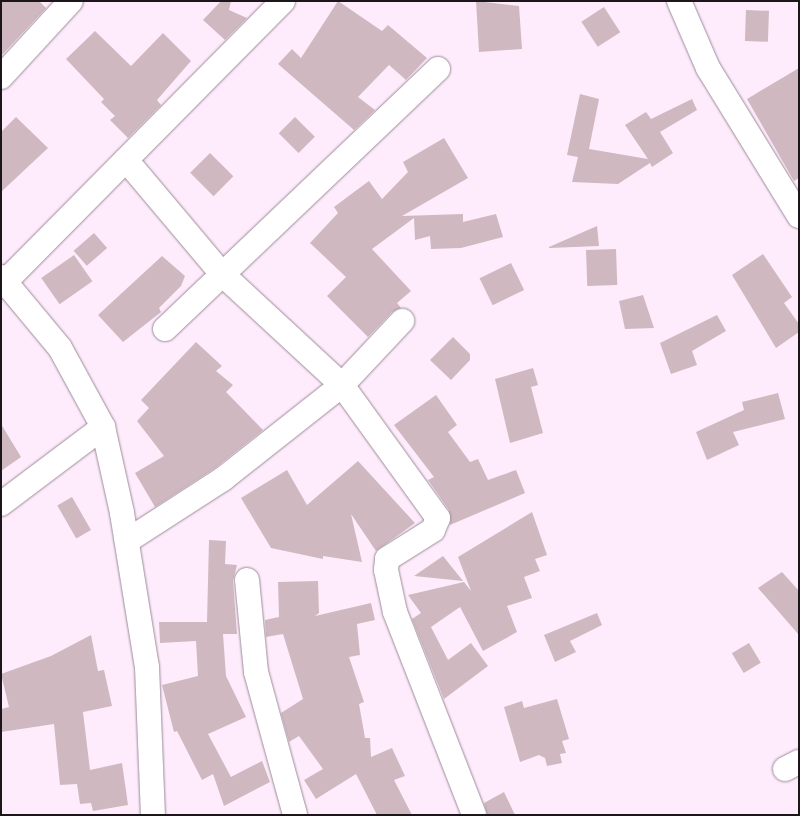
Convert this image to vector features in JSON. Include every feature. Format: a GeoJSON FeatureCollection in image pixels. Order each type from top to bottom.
{"type":"FeatureCollection","features":[{"type":"Feature","properties":{"kind":"street"},"geometry":{"type":"LineString","coordinates":[[1,77],[71,1]]}},
{"type":"Feature","properties":{"kind":"street"},"geometry":{"type":"LineString","coordinates":[[153,815],[147,667],[127,540],[103,428],[60,348],[3,282],[283,1]]}},
{"type":"Feature","properties":{"kind":"street"},"geometry":{"type":"LineString","coordinates":[[679,1],[708,68],[799,216]]}},
{"type":"Feature","properties":{"kind":"street"},"geometry":{"type":"LineString","coordinates":[[165,329],[438,69]]}},
{"type":"Feature","properties":{"kind":"street"},"geometry":{"type":"LineString","coordinates":[[126,160],[222,273],[342,385],[438,518],[433,530],[387,559],[386,570],[395,612],[474,815]]}},
{"type":"Feature","properties":{"kind":"street"},"geometry":{"type":"LineString","coordinates":[[127,540],[223,478],[342,385],[402,321]]}},
{"type":"Feature","properties":{"kind":"street"},"geometry":{"type":"LineString","coordinates":[[1,504],[103,428]]}},
{"type":"Feature","properties":{"kind":"street"},"geometry":{"type":"LineString","coordinates":[[247,580],[256,672],[295,815]]}},
{"type":"Feature","properties":{"kind":"building"},"geometry":{"type":"Polygon","coordinates":[[[1,1],[39,1],[46,8],[1,56],[1,1]]]}},
{"type":"Feature","properties":{"kind":"building"},"geometry":{"type":"Polygon","coordinates":[[[221,1],[231,1],[229,10],[247,18],[225,40],[203,20],[221,1]]]}},
{"type":"Feature","properties":{"kind":"building"},"geometry":{"type":"Polygon","coordinates":[[[338,1],[382,31],[388,25],[427,58],[406,80],[389,65],[358,97],[375,110],[354,130],[278,64],[292,49],[301,58],[338,1]]]}},
{"type":"Feature","properties":{"kind":"building"},"geometry":{"type":"Polygon","coordinates":[[[476,1],[519,6],[522,49],[479,52],[476,1]]]}},
{"type":"Feature","properties":{"kind":"building"},"geometry":{"type":"Polygon","coordinates":[[[604,7],[620,32],[598,47],[581,22],[604,7]]]}},
{"type":"Feature","properties":{"kind":"building"},"geometry":{"type":"Polygon","coordinates":[[[746,10],[769,11],[768,42],[745,41],[746,10]]]}},
{"type":"Feature","properties":{"kind":"building"},"geometry":{"type":"Polygon","coordinates":[[[95,31],[131,66],[163,33],[191,61],[157,100],[161,105],[128,138],[110,120],[115,116],[101,102],[104,99],[66,59],[95,31]]]}},
{"type":"Feature","properties":{"kind":"building"},"geometry":{"type":"Polygon","coordinates":[[[799,68],[799,178],[794,181],[747,99],[799,68]]]}},
{"type":"Feature","properties":{"kind":"building"},"geometry":{"type":"Polygon","coordinates":[[[580,94],[599,99],[589,149],[648,159],[625,125],[646,112],[651,119],[692,99],[697,110],[660,132],[673,153],[652,167],[650,163],[618,184],[572,182],[578,157],[567,155],[580,94]]]}},
{"type":"Feature","properties":{"kind":"building"},"geometry":{"type":"Polygon","coordinates":[[[16,117],[48,148],[1,192],[1,132],[16,117]]]}},
{"type":"Feature","properties":{"kind":"building"},"geometry":{"type":"Polygon","coordinates":[[[295,117],[315,137],[299,153],[279,133],[295,117]]]}},
{"type":"Feature","properties":{"kind":"building"},"geometry":{"type":"Polygon","coordinates":[[[444,138],[468,178],[402,216],[463,214],[463,222],[496,214],[503,237],[461,248],[431,249],[430,236],[415,240],[414,218],[372,249],[411,291],[397,303],[401,308],[392,312],[368,337],[327,296],[346,277],[310,243],[338,213],[334,207],[369,181],[382,199],[408,172],[403,162],[444,138]]]}},
{"type":"Feature","properties":{"kind":"building"},"geometry":{"type":"Polygon","coordinates":[[[210,153],[233,176],[214,196],[190,173],[210,153]]]}},
{"type":"Feature","properties":{"kind":"building"},"geometry":{"type":"Polygon","coordinates":[[[597,226],[599,246],[549,248],[549,247],[597,226]]]}},
{"type":"Feature","properties":{"kind":"building"},"geometry":{"type":"Polygon","coordinates":[[[94,233],[107,248],[87,266],[74,251],[94,233]]]}},
{"type":"Feature","properties":{"kind":"building"},"geometry":{"type":"Polygon","coordinates":[[[616,249],[617,285],[587,286],[586,250],[616,249]]]}},
{"type":"Feature","properties":{"kind":"building"},"geometry":{"type":"Polygon","coordinates":[[[763,254],[792,297],[784,303],[799,324],[799,332],[776,348],[732,275],[763,254]]]}},
{"type":"Feature","properties":{"kind":"building"},"geometry":{"type":"Polygon","coordinates":[[[74,255],[92,281],[60,304],[41,278],[74,255]]]}},
{"type":"Feature","properties":{"kind":"building"},"geometry":{"type":"Polygon","coordinates":[[[162,256],[185,276],[181,286],[159,308],[161,312],[123,342],[98,315],[162,256]]]}},
{"type":"Feature","properties":{"kind":"building"},"geometry":{"type":"Polygon","coordinates":[[[511,263],[524,290],[493,305],[480,278],[511,263]]]}},
{"type":"Feature","properties":{"kind":"building"},"geometry":{"type":"Polygon","coordinates":[[[643,295],[654,328],[625,329],[619,301],[643,295]]]}},
{"type":"Feature","properties":{"kind":"building"},"geometry":{"type":"Polygon","coordinates":[[[717,315],[726,331],[692,351],[697,365],[671,374],[660,343],[717,315]]]}},
{"type":"Feature","properties":{"kind":"building"},"geometry":{"type":"Polygon","coordinates":[[[453,337],[470,354],[470,360],[451,380],[430,360],[453,337]]]}},
{"type":"Feature","properties":{"kind":"building"},"geometry":{"type":"Polygon","coordinates":[[[196,342],[222,366],[216,371],[233,385],[226,392],[263,430],[215,468],[155,507],[135,473],[164,456],[137,421],[149,408],[141,400],[196,342]]]}},
{"type":"Feature","properties":{"kind":"building"},"geometry":{"type":"Polygon","coordinates":[[[533,368],[538,385],[531,387],[543,433],[510,443],[495,379],[533,368]]]}},
{"type":"Feature","properties":{"kind":"building"},"geometry":{"type":"Polygon","coordinates":[[[778,393],[785,419],[733,432],[739,445],[707,460],[696,432],[744,410],[742,402],[778,393]]]}},
{"type":"Feature","properties":{"kind":"building"},"geometry":{"type":"Polygon","coordinates":[[[436,395],[457,425],[448,432],[470,462],[478,459],[488,480],[516,470],[525,493],[450,525],[449,510],[428,480],[434,477],[394,425],[436,395]]]}},
{"type":"Feature","properties":{"kind":"building"},"geometry":{"type":"Polygon","coordinates":[[[1,424],[21,457],[1,471],[1,424]]]}},
{"type":"Feature","properties":{"kind":"building"},"geometry":{"type":"Polygon","coordinates":[[[358,461],[415,523],[376,551],[351,514],[362,562],[323,556],[323,559],[271,548],[241,498],[287,470],[307,505],[358,461]]]}},
{"type":"Feature","properties":{"kind":"building"},"geometry":{"type":"Polygon","coordinates":[[[72,497],[91,530],[76,538],[57,506],[72,497]]]}},
{"type":"Feature","properties":{"kind":"building"},"geometry":{"type":"Polygon","coordinates":[[[532,512],[547,555],[535,559],[540,571],[524,577],[532,598],[507,606],[517,632],[483,651],[460,607],[431,627],[448,660],[471,643],[488,666],[444,699],[412,619],[421,613],[408,595],[464,582],[471,591],[458,557],[532,512]]]}},
{"type":"Feature","properties":{"kind":"building"},"geometry":{"type":"Polygon","coordinates":[[[209,540],[226,541],[225,564],[237,565],[233,581],[237,634],[223,634],[226,676],[246,717],[208,734],[231,777],[262,761],[270,782],[224,806],[213,774],[202,780],[177,731],[174,732],[162,685],[198,676],[196,641],[160,643],[159,622],[207,622],[209,540]]]}},
{"type":"Feature","properties":{"kind":"building"},"geometry":{"type":"Polygon","coordinates":[[[443,556],[463,581],[414,576],[443,556]]]}},
{"type":"Feature","properties":{"kind":"building"},"geometry":{"type":"Polygon","coordinates":[[[782,572],[799,591],[799,635],[758,588],[782,572]]]}},
{"type":"Feature","properties":{"kind":"building"},"geometry":{"type":"Polygon","coordinates":[[[318,581],[319,613],[315,616],[371,603],[375,620],[357,624],[360,655],[349,657],[364,702],[359,704],[365,738],[370,738],[371,757],[392,748],[405,776],[394,780],[412,815],[377,815],[356,774],[316,799],[304,780],[323,769],[299,736],[289,742],[281,713],[303,699],[283,634],[266,637],[265,620],[279,617],[278,582],[318,581]]]}},
{"type":"Feature","properties":{"kind":"building"},"geometry":{"type":"Polygon","coordinates":[[[597,613],[602,625],[570,641],[576,652],[555,662],[544,635],[597,613]]]}},
{"type":"Feature","properties":{"kind":"building"},"geometry":{"type":"Polygon","coordinates":[[[91,635],[98,671],[104,670],[112,706],[83,712],[90,770],[122,763],[128,805],[93,811],[91,803],[80,804],[77,784],[60,785],[54,724],[1,732],[1,709],[9,707],[1,674],[51,656],[91,635]]]}},
{"type":"Feature","properties":{"kind":"building"},"geometry":{"type":"Polygon","coordinates":[[[749,643],[761,663],[744,673],[732,653],[749,643]]]}},
{"type":"Feature","properties":{"kind":"building"},"geometry":{"type":"Polygon","coordinates":[[[557,699],[569,739],[562,741],[566,753],[560,754],[562,763],[547,766],[545,758],[539,755],[520,762],[504,707],[522,701],[524,708],[557,699]]]}},
{"type":"Feature","properties":{"kind":"building"},"geometry":{"type":"Polygon","coordinates":[[[504,792],[515,815],[487,815],[484,803],[504,792]]]}}]}
